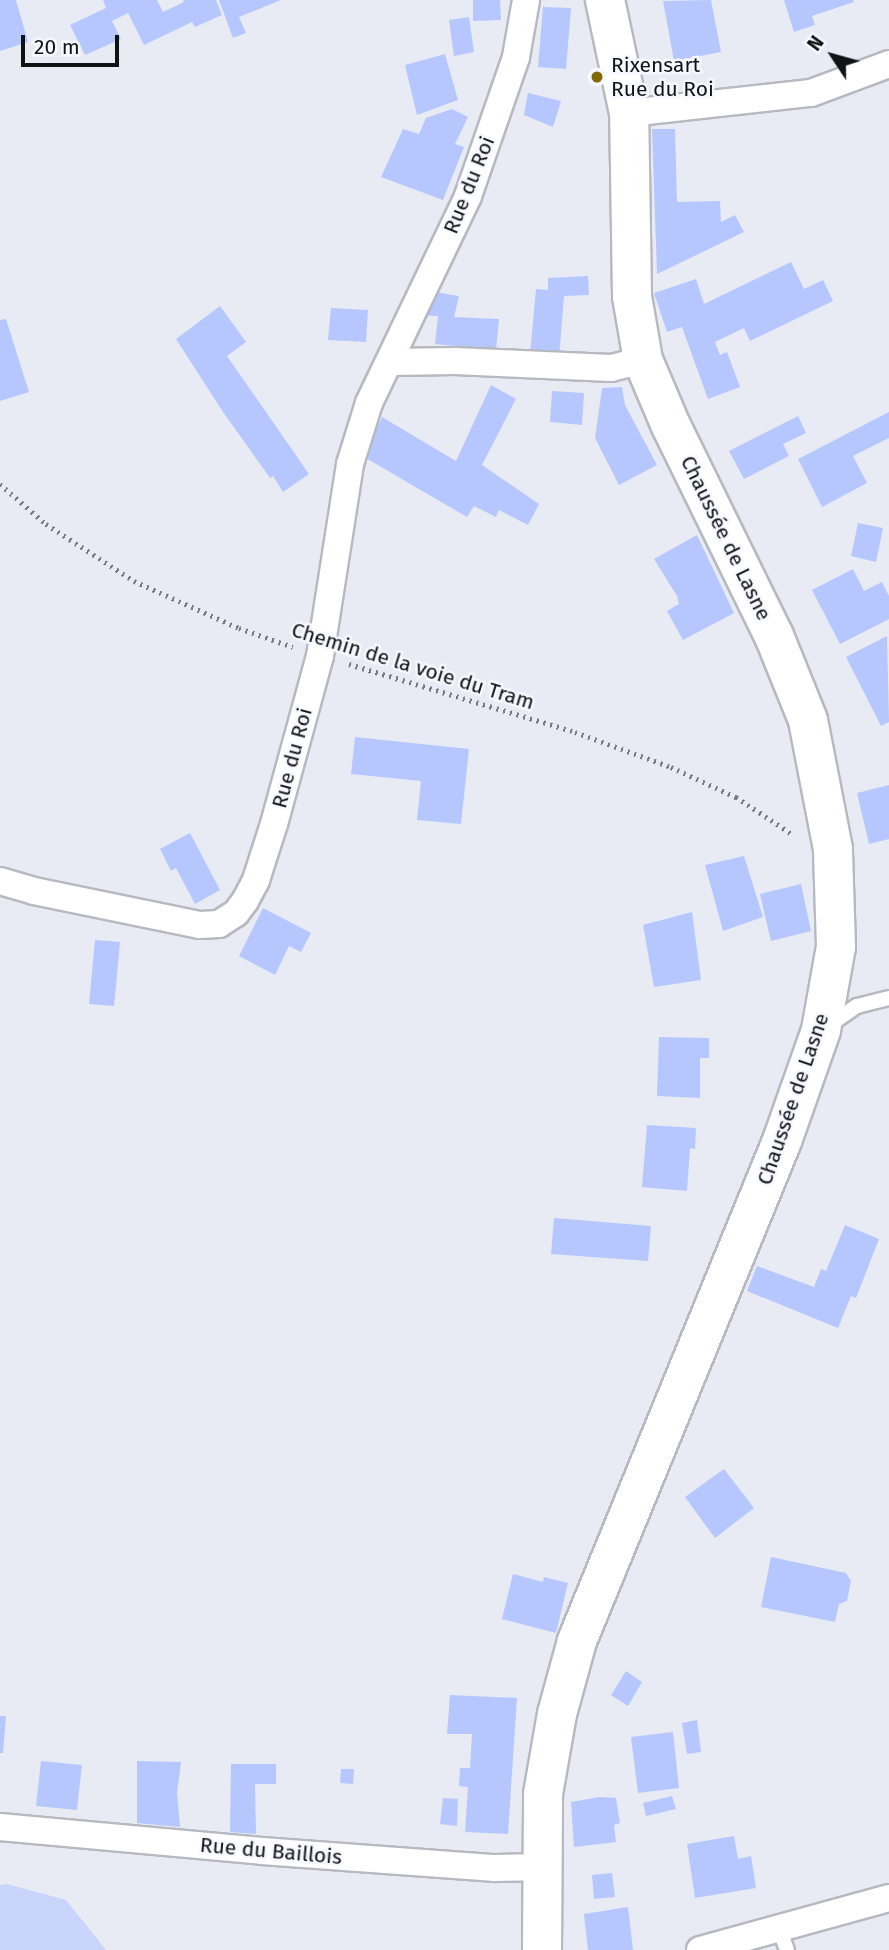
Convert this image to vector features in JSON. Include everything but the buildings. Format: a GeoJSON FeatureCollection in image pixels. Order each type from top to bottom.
{"type":"FeatureCollection","features":[{"type":"Feature","properties":{"kind":"street","name":"Rue du Roi"},"geometry":{"type":"LineString","coordinates":[[0,881],[33,891],[200,925],[219,924],[236,914],[256,880],[320,656],[350,464],[369,403],[468,195],[516,57],[526,0]]}},
{"type":"Feature","properties":{"kind":"street","name":"Chaussée de Lasne"},"geometry":{"type":"LineString","coordinates":[[542,1950],[543,1794],[557,1714],[577,1641],[782,1141],[821,1030],[836,947],[833,849],[808,720],[774,636],[671,426],[643,360],[632,296],[629,113],[605,0]]}},
{"type":"Feature","properties":{"kind":"street"},"geometry":{"type":"LineString","coordinates":[[629,113],[811,93],[889,64]]}},
{"type":"Feature","properties":{"kind":"street"},"geometry":{"type":"LineString","coordinates":[[390,362],[455,361],[611,368],[643,360]]}},
{"type":"Feature","properties":{"kind":"street","name":"Rue du Baillois"},"geometry":{"type":"LineString","coordinates":[[0,1827],[261,1851],[495,1868],[542,1867]]}},
{"type":"Feature","properties":{"kind":"street"},"geometry":{"type":"LineString","coordinates":[[701,1950],[783,1939],[889,1898]]}},
{"type":"Feature","properties":{"kind":"lane"},"geometry":{"type":"LineString","coordinates":[[821,1030],[857,1006],[889,998]]}},
{"type":"Feature","properties":{"kind":"path","name":"Chemin de la voie du Tram"},"geometry":{"type":"LineString","coordinates":[[0,484],[46,524],[134,582],[239,628],[320,656],[575,732],[659,763],[736,797],[795,835],[833,849]]}},
{"type":"Feature","properties":{"kind":"shaded area"},"geometry":{"type":"Polygon","coordinates":[[[7,1884],[66,1900],[106,1950],[0,1950],[0,1885],[7,1884]]]}},
{"type":"Feature","properties":{"kind":"place","name":"Rixensart Rue du Roi"},"geometry":{"type":"Point","coordinates":[597,77]}}]}
